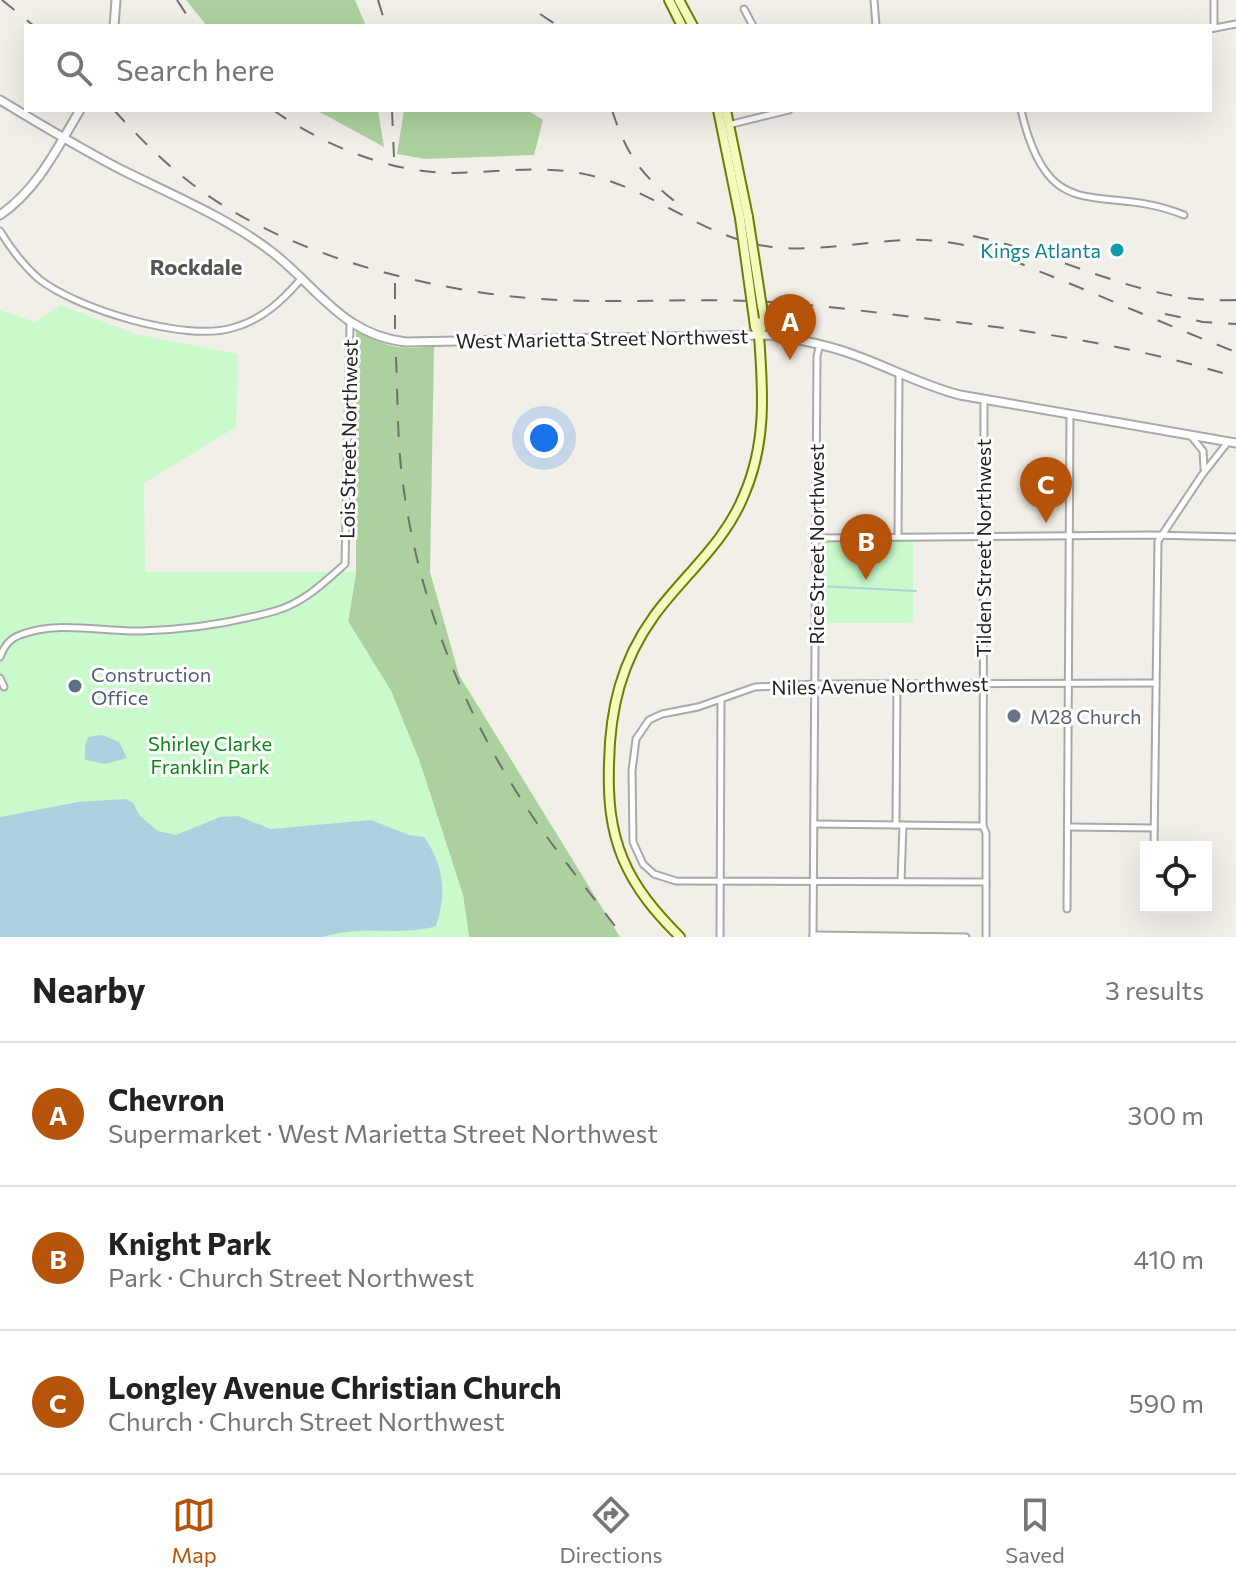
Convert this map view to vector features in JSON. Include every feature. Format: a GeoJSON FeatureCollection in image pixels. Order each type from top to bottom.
{"type":"FeatureCollection","features":[{"type":"Feature","properties":{"kind":"main road"},"geometry":{"type":"LineString","coordinates":[[669,0],[681,24]]}},
{"type":"Feature","properties":{"kind":"main road"},"geometry":{"type":"LineString","coordinates":[[679,0],[692,24]]}},
{"type":"Feature","properties":{"kind":"main road"},"geometry":{"type":"LineString","coordinates":[[719,112],[726,126]]}},
{"type":"Feature","properties":{"kind":"main road"},"geometry":{"type":"LineString","coordinates":[[680,937],[652,907],[623,859],[610,805],[610,728],[619,684],[636,643],[726,528],[743,499],[755,468],[763,416],[758,319],[726,112]]}},
{"type":"Feature","properties":{"kind":"street"},"geometry":{"type":"LineString","coordinates":[[114,24],[116,0]]}},
{"type":"Feature","properties":{"kind":"street"},"geometry":{"type":"LineString","coordinates":[[874,0],[876,24]]}},
{"type":"Feature","properties":{"kind":"street"},"geometry":{"type":"LineString","coordinates":[[1214,0],[1212,28],[1236,24]]}},
{"type":"Feature","properties":{"kind":"street"},"geometry":{"type":"LineString","coordinates":[[744,9],[752,24]]}},
{"type":"Feature","properties":{"kind":"street","name":"West Marietta Street Northwest"},"geometry":{"type":"LineString","coordinates":[[0,100],[63,137],[232,226],[272,252],[350,324],[381,338],[406,342],[759,335],[820,344],[942,391],[1232,442]]}},
{"type":"Feature","properties":{"kind":"street"},"geometry":{"type":"LineString","coordinates":[[0,215],[24,196],[35,182],[79,112]]}},
{"type":"Feature","properties":{"kind":"street"},"geometry":{"type":"LineString","coordinates":[[726,126],[781,112]]}},
{"type":"Feature","properties":{"kind":"street"},"geometry":{"type":"LineString","coordinates":[[1022,112],[1035,156],[1047,174],[1063,187],[1088,198],[1159,206],[1184,215]]}},
{"type":"Feature","properties":{"kind":"street"},"geometry":{"type":"LineString","coordinates":[[0,231],[24,264],[59,293],[91,307],[179,331],[213,332],[246,324],[275,306],[301,279]]}},
{"type":"Feature","properties":{"kind":"street","name":"Lois Street Northwest"},"geometry":{"type":"LineString","coordinates":[[0,657],[5,646],[17,636],[32,632],[72,627],[141,631],[213,624],[278,611],[317,590],[345,564],[350,324]]}},
{"type":"Feature","properties":{"kind":"street","name":"Rice Street Northwest"},"geometry":{"type":"LineString","coordinates":[[813,936],[817,365],[820,344]]}},
{"type":"Feature","properties":{"kind":"street"},"geometry":{"type":"LineString","coordinates":[[898,537],[899,373]]}},
{"type":"Feature","properties":{"kind":"street","name":"Tilden Street Northwest"},"geometry":{"type":"LineString","coordinates":[[984,399],[982,684],[986,937]]}},
{"type":"Feature","properties":{"kind":"street"},"geometry":{"type":"LineString","coordinates":[[1067,909],[1070,414]]}},
{"type":"Feature","properties":{"kind":"street"},"geometry":{"type":"LineString","coordinates":[[1190,435],[1205,457],[1202,475]]}},
{"type":"Feature","properties":{"kind":"street"},"geometry":{"type":"LineString","coordinates":[[1154,841],[1157,553],[1160,536],[1202,475],[1232,442]]}},
{"type":"Feature","properties":{"kind":"street"},"geometry":{"type":"LineString","coordinates":[[816,538],[1236,537]]}},
{"type":"Feature","properties":{"kind":"street"},"geometry":{"type":"LineString","coordinates":[[0,678],[4,687]]}},
{"type":"Feature","properties":{"kind":"street","name":"Niles Avenue Northwest"},"geometry":{"type":"LineString","coordinates":[[986,882],[668,880],[654,874],[643,864],[633,842],[632,771],[636,739],[649,720],[662,714],[698,707],[755,687],[1155,683]]}},
{"type":"Feature","properties":{"kind":"street"},"geometry":{"type":"LineString","coordinates":[[897,684],[901,881]]}},
{"type":"Feature","properties":{"kind":"street"},"geometry":{"type":"LineString","coordinates":[[720,937],[721,699]]}},
{"type":"Feature","properties":{"kind":"street"},"geometry":{"type":"LineString","coordinates":[[814,824],[983,826]]}},
{"type":"Feature","properties":{"kind":"street"},"geometry":{"type":"LineString","coordinates":[[1068,827],[1154,828]]}},
{"type":"Feature","properties":{"kind":"street"},"geometry":{"type":"LineString","coordinates":[[813,936],[966,937]]}},
{"type":"Feature","properties":{"kind":"green space"},"geometry":{"type":"Polygon","coordinates":[[[186,0],[355,0],[365,24],[205,24],[186,0]]]}},
{"type":"Feature","properties":{"kind":"green space"},"geometry":{"type":"Polygon","coordinates":[[[320,112],[378,112],[384,147],[320,112]]]}},
{"type":"Feature","properties":{"kind":"green space"},"geometry":{"type":"Polygon","coordinates":[[[404,112],[530,112],[543,120],[534,155],[425,159],[397,154],[404,112]]]}},
{"type":"Feature","properties":{"kind":"green space","name":"Shirley Clarke Franklin Park"},"geometry":{"type":"Polygon","coordinates":[[[61,305],[135,334],[238,354],[236,427],[144,483],[145,572],[356,572],[348,622],[391,691],[419,760],[463,895],[469,937],[0,937],[0,310],[35,322],[61,305]]]}},
{"type":"Feature","properties":{"kind":"green space"},"geometry":{"type":"Polygon","coordinates":[[[356,328],[375,340],[393,346],[434,346],[430,572],[459,675],[620,937],[469,937],[463,895],[419,760],[391,691],[348,621],[356,572],[356,328]]]}},
{"type":"Feature","properties":{"kind":"green space"},"geometry":{"type":"Polygon","coordinates":[[[820,540],[913,540],[913,621],[820,623],[820,540]]]}},
{"type":"Feature","properties":{"kind":"water"},"geometry":{"type":"Polygon","coordinates":[[[102,735],[119,742],[127,758],[105,764],[85,760],[88,737],[102,735]]]}},
{"type":"Feature","properties":{"kind":"water"},"geometry":{"type":"Polygon","coordinates":[[[126,799],[158,831],[176,835],[220,817],[238,816],[271,829],[371,820],[409,835],[424,837],[436,858],[442,880],[442,903],[436,926],[409,931],[351,931],[323,937],[0,937],[0,817],[78,802],[126,799]]]}},
{"type":"Feature","properties":{"kind":"waterway"},"geometry":{"type":"LineString","coordinates":[[818,586],[916,591]]}},
{"type":"Feature","properties":{"kind":"railway"},"geometry":{"type":"LineString","coordinates":[[2,0],[32,24]]}},
{"type":"Feature","properties":{"kind":"railway"},"geometry":{"type":"LineString","coordinates":[[177,0],[193,24]]}},
{"type":"Feature","properties":{"kind":"railway"},"geometry":{"type":"LineString","coordinates":[[378,0],[385,24]]}},
{"type":"Feature","properties":{"kind":"railway"},"geometry":{"type":"LineString","coordinates":[[540,14],[555,24]]}},
{"type":"Feature","properties":{"kind":"railway"},"geometry":{"type":"LineString","coordinates":[[116,112],[179,173],[237,214],[316,250],[402,277],[528,298],[770,302],[962,323],[1119,347],[1236,377]]}},
{"type":"Feature","properties":{"kind":"railway"},"geometry":{"type":"LineString","coordinates":[[276,112],[336,146],[382,163],[406,168],[454,173],[558,170],[593,176],[616,183],[725,235],[772,247],[818,248],[908,240],[966,246],[993,253],[1236,352]]}},
{"type":"Feature","properties":{"kind":"railway"},"geometry":{"type":"LineString","coordinates":[[392,112],[394,157]]}},
{"type":"Feature","properties":{"kind":"railway"},"geometry":{"type":"LineString","coordinates":[[613,112],[636,162],[677,203]]}},
{"type":"Feature","properties":{"kind":"railway"},"geometry":{"type":"LineString","coordinates":[[973,236],[1135,287],[1168,295],[1236,300]]}},
{"type":"Feature","properties":{"kind":"railway"},"geometry":{"type":"LineString","coordinates":[[395,283],[395,329]]}},
{"type":"Feature","properties":{"kind":"railway"},"geometry":{"type":"LineString","coordinates":[[1165,314],[1203,322],[1236,324]]}},
{"type":"Feature","properties":{"kind":"railway"},"geometry":{"type":"LineString","coordinates":[[396,357],[400,458],[412,536],[436,624],[452,666],[470,708],[514,788],[549,840],[623,937]]}},
{"type":"Feature","properties":{"kind":"place","name":"Kings Atlanta"},"geometry":{"type":"Point","coordinates":[1117,250]}},
{"type":"Feature","properties":{"kind":"place","name":"Chevron"},"geometry":{"type":"Point","coordinates":[790,360]}},
{"type":"Feature","properties":{"kind":"place","name":"Longley Avenue Christian Church"},"geometry":{"type":"Point","coordinates":[1046,523]}},
{"type":"Feature","properties":{"kind":"place","name":"Knight Park"},"geometry":{"type":"Point","coordinates":[866,580]}},
{"type":"Feature","properties":{"kind":"place","name":"Construction Office"},"geometry":{"type":"Point","coordinates":[75,686]}},
{"type":"Feature","properties":{"kind":"place","name":"M28 Church"},"geometry":{"type":"Point","coordinates":[1014,716]}},
{"type":"Feature","properties":{"kind":"district","name":"Rockdale"},"geometry":{"type":"Point","coordinates":[196,266]}}]}
